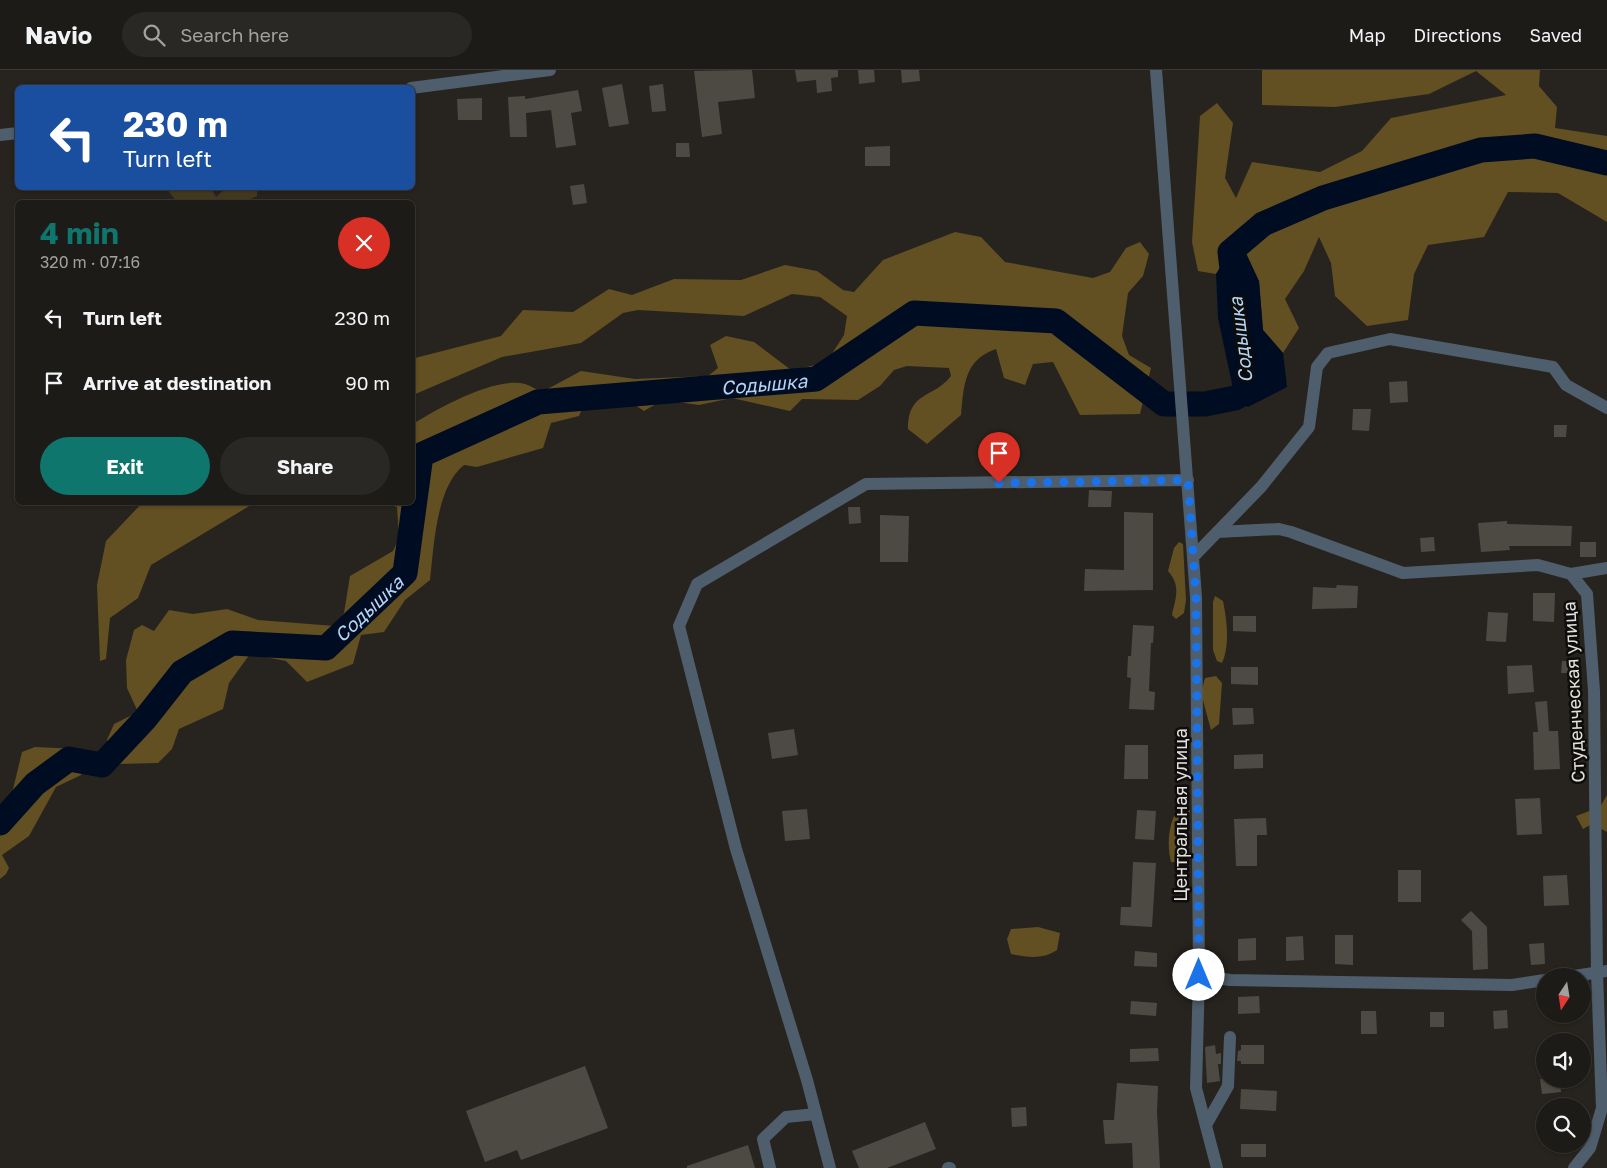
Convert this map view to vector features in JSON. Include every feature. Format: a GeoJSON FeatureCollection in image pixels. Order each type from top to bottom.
{"type":"FeatureCollection","features":[{"type":"Feature","properties":{"kind":"street"},"geometry":{"type":"LineString","coordinates":[[415,87],[550,70]]}},
{"type":"Feature","properties":{"kind":"street","name":"Центральная улица"},"geometry":{"type":"LineString","coordinates":[[1156,70],[1196,597],[1199,975],[1196,1088],[1217,1168]]}},
{"type":"Feature","properties":{"kind":"street"},"geometry":{"type":"LineString","coordinates":[[0,135],[15,133]]}},
{"type":"Feature","properties":{"kind":"street"},"geometry":{"type":"LineString","coordinates":[[1193,557],[1261,487],[1309,427],[1316,367],[1328,353],[1390,339],[1553,367],[1566,385],[1607,408]]}},
{"type":"Feature","properties":{"kind":"street"},"geometry":{"type":"LineString","coordinates":[[830,1168],[816,1114],[736,849],[679,626],[697,584],[866,484],[1188,480]]}},
{"type":"Feature","properties":{"kind":"street"},"geometry":{"type":"LineString","coordinates":[[1218,532],[1279,529],[1403,572],[1538,565],[1571,574],[1607,568]]}},
{"type":"Feature","properties":{"kind":"street","name":"Студенческая улица"},"geometry":{"type":"LineString","coordinates":[[1571,574],[1587,594],[1592,662],[1602,972],[1602,1108],[1590,1148],[1574,1168]]}},
{"type":"Feature","properties":{"kind":"street"},"geometry":{"type":"LineString","coordinates":[[1199,975],[1230,980],[1492,985],[1512,985],[1536,981]]}},
{"type":"Feature","properties":{"kind":"street"},"geometry":{"type":"LineString","coordinates":[[1206,1125],[1228,1086],[1230,1037]]}},
{"type":"Feature","properties":{"kind":"street"},"geometry":{"type":"LineString","coordinates":[[770,1168],[763,1139],[786,1118],[816,1114]]}},
{"type":"Feature","properties":{"kind":"shaded area"},"geometry":{"type":"Polygon","coordinates":[[[1262,70],[1540,70],[1539,86],[1557,107],[1555,128],[1607,136],[1607,222],[1558,193],[1508,192],[1484,237],[1428,245],[1414,274],[1408,320],[1367,326],[1335,296],[1331,263],[1319,237],[1304,271],[1285,299],[1299,328],[1283,353],[1263,330],[1259,281],[1230,252],[1216,274],[1198,271],[1192,242],[1200,116],[1217,103],[1233,123],[1225,178],[1236,198],[1252,162],[1320,172],[1362,151],[1391,118],[1506,95],[1476,71],[1429,94],[1335,107],[1262,105],[1262,70]]]}},
{"type":"Feature","properties":{"kind":"shaded area"},"geometry":{"type":"Polygon","coordinates":[[[168,190],[212,190],[216,197],[224,190],[257,190],[257,196],[248,200],[175,200],[168,190]]]}},
{"type":"Feature","properties":{"kind":"shaded area"},"geometry":{"type":"Polygon","coordinates":[[[955,232],[981,237],[1005,262],[1093,278],[1110,272],[1126,248],[1140,242],[1149,254],[1143,276],[1128,293],[1122,336],[1129,355],[1151,368],[1140,414],[1080,415],[1053,362],[1033,364],[1025,385],[1004,378],[996,349],[977,360],[972,367],[965,384],[961,415],[927,444],[908,429],[909,417],[912,408],[917,402],[937,389],[951,376],[949,368],[907,366],[894,370],[880,386],[858,400],[802,399],[790,411],[732,398],[699,405],[663,400],[644,411],[608,387],[585,402],[579,416],[551,423],[543,448],[477,467],[464,465],[447,487],[442,502],[435,534],[430,580],[405,600],[384,632],[361,635],[353,664],[307,682],[286,661],[250,654],[229,683],[223,709],[179,729],[172,749],[158,763],[118,764],[107,740],[114,724],[138,712],[127,688],[126,660],[134,630],[142,625],[154,631],[169,610],[193,614],[227,609],[258,620],[335,626],[344,613],[350,576],[393,551],[399,538],[397,507],[390,505],[415,505],[415,423],[436,410],[483,389],[513,383],[525,384],[542,392],[581,371],[635,379],[708,376],[718,368],[710,345],[726,336],[754,342],[791,370],[826,363],[844,335],[847,316],[820,297],[792,294],[744,316],[638,310],[623,313],[581,343],[502,357],[415,394],[415,358],[501,336],[523,310],[573,312],[609,289],[632,295],[674,279],[741,280],[785,265],[817,271],[843,290],[854,292],[883,260],[955,232]]]}},
{"type":"Feature","properties":{"kind":"shaded area"},"geometry":{"type":"Polygon","coordinates":[[[140,505],[251,505],[151,565],[138,598],[110,618],[106,659],[100,661],[97,585],[106,541],[140,505]]]}},
{"type":"Feature","properties":{"kind":"shaded area"},"geometry":{"type":"Polygon","coordinates":[[[1179,542],[1183,544],[1186,600],[1184,613],[1176,619],[1172,615],[1176,587],[1168,571],[1174,548],[1179,542]]]}},
{"type":"Feature","properties":{"kind":"shaded area"},"geometry":{"type":"Polygon","coordinates":[[[1215,596],[1223,601],[1227,625],[1226,649],[1222,663],[1217,661],[1213,650],[1213,602],[1215,596]]]}},
{"type":"Feature","properties":{"kind":"shaded area"},"geometry":{"type":"Polygon","coordinates":[[[1216,676],[1222,683],[1219,724],[1211,730],[1201,693],[1205,678],[1216,676]]]}},
{"type":"Feature","properties":{"kind":"shaded area"},"geometry":{"type":"Polygon","coordinates":[[[35,747],[79,749],[92,756],[81,775],[56,787],[29,836],[2,855],[9,868],[0,879],[0,819],[9,806],[22,752],[35,747]]]}},
{"type":"Feature","properties":{"kind":"shaded area"},"geometry":{"type":"Polygon","coordinates":[[[1607,795],[1607,832],[1592,824],[1583,829],[1576,816],[1600,807],[1607,795]]]}},
{"type":"Feature","properties":{"kind":"shaded area"},"geometry":{"type":"Polygon","coordinates":[[[1190,810],[1186,835],[1187,854],[1181,862],[1171,862],[1169,836],[1173,818],[1176,812],[1190,810]]]}},
{"type":"Feature","properties":{"kind":"shaded area"},"geometry":{"type":"Polygon","coordinates":[[[1038,927],[1060,933],[1057,950],[1046,955],[1029,957],[1011,954],[1007,939],[1011,929],[1038,927]]]}},
{"type":"Feature","properties":{"kind":"water"},"geometry":{"type":"Polygon","coordinates":[[[1230,252],[1246,253],[1259,281],[1263,330],[1283,353],[1287,387],[1248,407],[1235,398],[1218,318],[1216,274],[1230,252]]]}},
{"type":"Feature","properties":{"kind":"building"},"geometry":{"type":"Polygon","coordinates":[[[752,70],[755,98],[718,102],[722,134],[702,137],[694,71],[752,70]]]}},
{"type":"Feature","properties":{"kind":"building"},"geometry":{"type":"Polygon","coordinates":[[[795,70],[838,70],[838,77],[831,78],[832,91],[817,93],[816,80],[797,82],[795,70]]]}},
{"type":"Feature","properties":{"kind":"building"},"geometry":{"type":"Polygon","coordinates":[[[858,70],[874,70],[875,82],[859,84],[858,70]]]}},
{"type":"Feature","properties":{"kind":"building"},"geometry":{"type":"Polygon","coordinates":[[[901,70],[919,70],[920,81],[902,83],[901,70]]]}},
{"type":"Feature","properties":{"kind":"building"},"geometry":{"type":"Polygon","coordinates":[[[622,84],[629,124],[609,127],[602,88],[622,84]]]}},
{"type":"Feature","properties":{"kind":"building"},"geometry":{"type":"Polygon","coordinates":[[[663,84],[666,111],[652,112],[649,86],[663,84]]]}},
{"type":"Feature","properties":{"kind":"building"},"geometry":{"type":"Polygon","coordinates":[[[578,90],[582,111],[571,113],[576,145],[556,148],[551,110],[526,113],[527,137],[510,137],[508,97],[525,96],[525,99],[578,90]]]}},
{"type":"Feature","properties":{"kind":"building"},"geometry":{"type":"Polygon","coordinates":[[[482,98],[482,120],[458,120],[457,99],[482,98]]]}},
{"type":"Feature","properties":{"kind":"building"},"geometry":{"type":"Polygon","coordinates":[[[676,143],[689,143],[690,157],[676,157],[676,143]]]}},
{"type":"Feature","properties":{"kind":"building"},"geometry":{"type":"Polygon","coordinates":[[[890,146],[890,166],[865,166],[865,147],[890,146]]]}},
{"type":"Feature","properties":{"kind":"building"},"geometry":{"type":"Polygon","coordinates":[[[584,184],[587,203],[573,205],[570,186],[584,184]]]}},
{"type":"Feature","properties":{"kind":"building"},"geometry":{"type":"Polygon","coordinates":[[[1407,381],[1408,402],[1390,403],[1389,382],[1407,381]]]}},
{"type":"Feature","properties":{"kind":"building"},"geometry":{"type":"Polygon","coordinates":[[[1353,409],[1371,409],[1369,431],[1352,430],[1353,409]]]}},
{"type":"Feature","properties":{"kind":"building"},"geometry":{"type":"Polygon","coordinates":[[[1554,425],[1567,425],[1566,437],[1554,437],[1554,425]]]}},
{"type":"Feature","properties":{"kind":"building"},"geometry":{"type":"Polygon","coordinates":[[[1089,490],[1112,491],[1111,507],[1088,507],[1089,490]]]}},
{"type":"Feature","properties":{"kind":"building"},"geometry":{"type":"Polygon","coordinates":[[[848,507],[860,507],[861,523],[849,524],[848,507]]]}},
{"type":"Feature","properties":{"kind":"building"},"geometry":{"type":"Polygon","coordinates":[[[1124,512],[1153,513],[1153,590],[1084,591],[1085,569],[1124,570],[1124,512]]]}},
{"type":"Feature","properties":{"kind":"building"},"geometry":{"type":"Polygon","coordinates":[[[880,515],[909,516],[908,562],[880,562],[880,515]]]}},
{"type":"Feature","properties":{"kind":"building"},"geometry":{"type":"Polygon","coordinates":[[[1507,521],[1507,524],[1572,526],[1571,546],[1509,546],[1510,550],[1481,552],[1478,523],[1507,521]]]}},
{"type":"Feature","properties":{"kind":"building"},"geometry":{"type":"Polygon","coordinates":[[[1434,537],[1435,551],[1421,552],[1420,538],[1434,537]]]}},
{"type":"Feature","properties":{"kind":"building"},"geometry":{"type":"Polygon","coordinates":[[[1580,542],[1596,542],[1596,557],[1580,557],[1580,542]]]}},
{"type":"Feature","properties":{"kind":"building"},"geometry":{"type":"Polygon","coordinates":[[[1337,585],[1358,586],[1357,608],[1312,609],[1313,587],[1336,588],[1337,585]]]}},
{"type":"Feature","properties":{"kind":"building"},"geometry":{"type":"Polygon","coordinates":[[[1533,593],[1555,593],[1554,622],[1533,621],[1533,593]]]}},
{"type":"Feature","properties":{"kind":"building"},"geometry":{"type":"Polygon","coordinates":[[[1488,612],[1508,613],[1506,642],[1486,641],[1488,612]]]}},
{"type":"Feature","properties":{"kind":"building"},"geometry":{"type":"Polygon","coordinates":[[[1233,616],[1256,616],[1256,632],[1233,631],[1233,616]]]}},
{"type":"Feature","properties":{"kind":"building"},"geometry":{"type":"Polygon","coordinates":[[[1133,625],[1154,626],[1153,643],[1151,643],[1149,691],[1155,692],[1154,710],[1129,709],[1131,678],[1127,677],[1128,656],[1131,656],[1133,625]]]}},
{"type":"Feature","properties":{"kind":"building"},"geometry":{"type":"Polygon","coordinates":[[[1562,661],[1580,661],[1580,673],[1561,673],[1562,661]]]}},
{"type":"Feature","properties":{"kind":"building"},"geometry":{"type":"Polygon","coordinates":[[[1532,665],[1534,692],[1508,694],[1507,666],[1532,665]]]}},
{"type":"Feature","properties":{"kind":"building"},"geometry":{"type":"Polygon","coordinates":[[[1231,667],[1258,667],[1258,685],[1231,684],[1231,667]]]}},
{"type":"Feature","properties":{"kind":"building"},"geometry":{"type":"Polygon","coordinates":[[[1547,701],[1549,731],[1558,731],[1560,769],[1534,770],[1533,732],[1538,732],[1535,702],[1547,701]]]}},
{"type":"Feature","properties":{"kind":"building"},"geometry":{"type":"Polygon","coordinates":[[[1232,708],[1253,708],[1254,724],[1233,725],[1232,708]]]}},
{"type":"Feature","properties":{"kind":"building"},"geometry":{"type":"Polygon","coordinates":[[[794,729],[798,755],[772,759],[768,733],[794,729]]]}},
{"type":"Feature","properties":{"kind":"building"},"geometry":{"type":"Polygon","coordinates":[[[1125,745],[1148,745],[1148,779],[1124,779],[1125,745]]]}},
{"type":"Feature","properties":{"kind":"building"},"geometry":{"type":"Polygon","coordinates":[[[1263,754],[1263,768],[1234,769],[1234,755],[1263,754]]]}},
{"type":"Feature","properties":{"kind":"building"},"geometry":{"type":"Polygon","coordinates":[[[1540,798],[1542,834],[1517,835],[1515,799],[1540,798]]]}},
{"type":"Feature","properties":{"kind":"building"},"geometry":{"type":"Polygon","coordinates":[[[807,809],[810,839],[785,841],[782,811],[807,809]]]}},
{"type":"Feature","properties":{"kind":"building"},"geometry":{"type":"Polygon","coordinates":[[[1137,810],[1156,811],[1154,840],[1135,839],[1137,810]]]}},
{"type":"Feature","properties":{"kind":"building"},"geometry":{"type":"Polygon","coordinates":[[[1266,818],[1267,835],[1257,835],[1257,866],[1236,866],[1234,819],[1266,818]]]}},
{"type":"Feature","properties":{"kind":"building"},"geometry":{"type":"Polygon","coordinates":[[[1133,862],[1156,863],[1152,927],[1120,925],[1121,907],[1131,907],[1133,862]]]}},
{"type":"Feature","properties":{"kind":"building"},"geometry":{"type":"Polygon","coordinates":[[[1398,870],[1421,870],[1421,902],[1398,902],[1398,870]]]}},
{"type":"Feature","properties":{"kind":"building"},"geometry":{"type":"Polygon","coordinates":[[[1567,875],[1569,905],[1544,906],[1543,876],[1567,875]]]}},
{"type":"Feature","properties":{"kind":"building"},"geometry":{"type":"Polygon","coordinates":[[[1471,911],[1487,927],[1488,969],[1473,970],[1472,931],[1461,920],[1471,911]]]}},
{"type":"Feature","properties":{"kind":"building"},"geometry":{"type":"Polygon","coordinates":[[[1335,935],[1353,935],[1353,965],[1335,964],[1335,935]]]}},
{"type":"Feature","properties":{"kind":"building"},"geometry":{"type":"Polygon","coordinates":[[[1303,936],[1304,960],[1286,961],[1286,937],[1303,936]]]}},
{"type":"Feature","properties":{"kind":"building"},"geometry":{"type":"Polygon","coordinates":[[[1256,938],[1256,960],[1238,961],[1238,939],[1256,938]]]}},
{"type":"Feature","properties":{"kind":"building"},"geometry":{"type":"Polygon","coordinates":[[[1544,943],[1545,964],[1531,965],[1529,944],[1544,943]]]}},
{"type":"Feature","properties":{"kind":"building"},"geometry":{"type":"Polygon","coordinates":[[[1135,951],[1157,953],[1157,967],[1134,966],[1135,951]]]}},
{"type":"Feature","properties":{"kind":"building"},"geometry":{"type":"Polygon","coordinates":[[[1259,996],[1260,1013],[1238,1014],[1238,997],[1259,996]]]}},
{"type":"Feature","properties":{"kind":"building"},"geometry":{"type":"Polygon","coordinates":[[[1131,1001],[1157,1003],[1156,1016],[1130,1014],[1131,1001]]]}},
{"type":"Feature","properties":{"kind":"building"},"geometry":{"type":"Polygon","coordinates":[[[1507,1010],[1508,1028],[1494,1029],[1493,1011],[1507,1010]]]}},
{"type":"Feature","properties":{"kind":"building"},"geometry":{"type":"Polygon","coordinates":[[[1361,1011],[1376,1011],[1377,1034],[1361,1034],[1361,1011]]]}},
{"type":"Feature","properties":{"kind":"building"},"geometry":{"type":"Polygon","coordinates":[[[1430,1012],[1444,1012],[1444,1027],[1430,1027],[1430,1012]]]}},
{"type":"Feature","properties":{"kind":"building"},"geometry":{"type":"Polygon","coordinates":[[[1215,1045],[1216,1054],[1221,1053],[1221,1064],[1218,1064],[1220,1081],[1207,1083],[1205,1047],[1215,1045]]]}},
{"type":"Feature","properties":{"kind":"building"},"geometry":{"type":"Polygon","coordinates":[[[1241,1045],[1264,1045],[1264,1064],[1241,1064],[1241,1061],[1237,1061],[1241,1045]]]}},
{"type":"Feature","properties":{"kind":"building"},"geometry":{"type":"Polygon","coordinates":[[[1158,1048],[1159,1061],[1130,1062],[1130,1049],[1158,1048]]]}},
{"type":"Feature","properties":{"kind":"building"},"geometry":{"type":"Polygon","coordinates":[[[585,1066],[608,1128],[521,1160],[517,1150],[485,1162],[466,1111],[585,1066]]]}},
{"type":"Feature","properties":{"kind":"building"},"geometry":{"type":"Polygon","coordinates":[[[1117,1083],[1158,1086],[1157,1112],[1160,1168],[1133,1168],[1132,1143],[1105,1144],[1103,1120],[1114,1120],[1117,1083]]]}},
{"type":"Feature","properties":{"kind":"building"},"geometry":{"type":"Polygon","coordinates":[[[1541,1088],[1561,1088],[1561,1092],[1542,1094],[1541,1088]]]}},
{"type":"Feature","properties":{"kind":"building"},"geometry":{"type":"Polygon","coordinates":[[[1241,1089],[1277,1091],[1276,1111],[1240,1109],[1241,1089]]]}},
{"type":"Feature","properties":{"kind":"building"},"geometry":{"type":"Polygon","coordinates":[[[1026,1107],[1027,1126],[1012,1127],[1011,1108],[1026,1107]]]}},
{"type":"Feature","properties":{"kind":"building"},"geometry":{"type":"Polygon","coordinates":[[[925,1122],[936,1149],[887,1168],[859,1168],[852,1151],[925,1122]]]}},
{"type":"Feature","properties":{"kind":"building"},"geometry":{"type":"Polygon","coordinates":[[[1241,1144],[1266,1144],[1266,1157],[1241,1157],[1241,1144]]]}},
{"type":"Feature","properties":{"kind":"building"},"geometry":{"type":"Polygon","coordinates":[[[748,1145],[755,1168],[687,1168],[687,1166],[748,1145]]]}},
{"type":"Feature","properties":{"kind":"waterway","name":"Содышка"},"geometry":{"type":"LineString","coordinates":[[1234,285],[1230,252],[1263,224],[1323,198],[1481,150],[1535,146],[1607,163]]}},
{"type":"Feature","properties":{"kind":"waterway","name":"Содышка"},"geometry":{"type":"LineString","coordinates":[[415,499],[421,455],[538,402],[816,379],[914,313],[1056,321],[1164,404],[1205,404],[1235,398],[1247,391],[1245,371]]}},
{"type":"Feature","properties":{"kind":"waterway","name":"Содышка"},"geometry":{"type":"LineString","coordinates":[[0,823],[35,784],[69,759],[102,765],[145,719],[182,672],[232,643],[326,648],[405,573],[414,505]]}},
{"type":"Feature","properties":{"kind":"route"},"geometry":{"type":"LineString","coordinates":[[999,483],[1188,480],[1196,597],[1199,975]]}}]}
